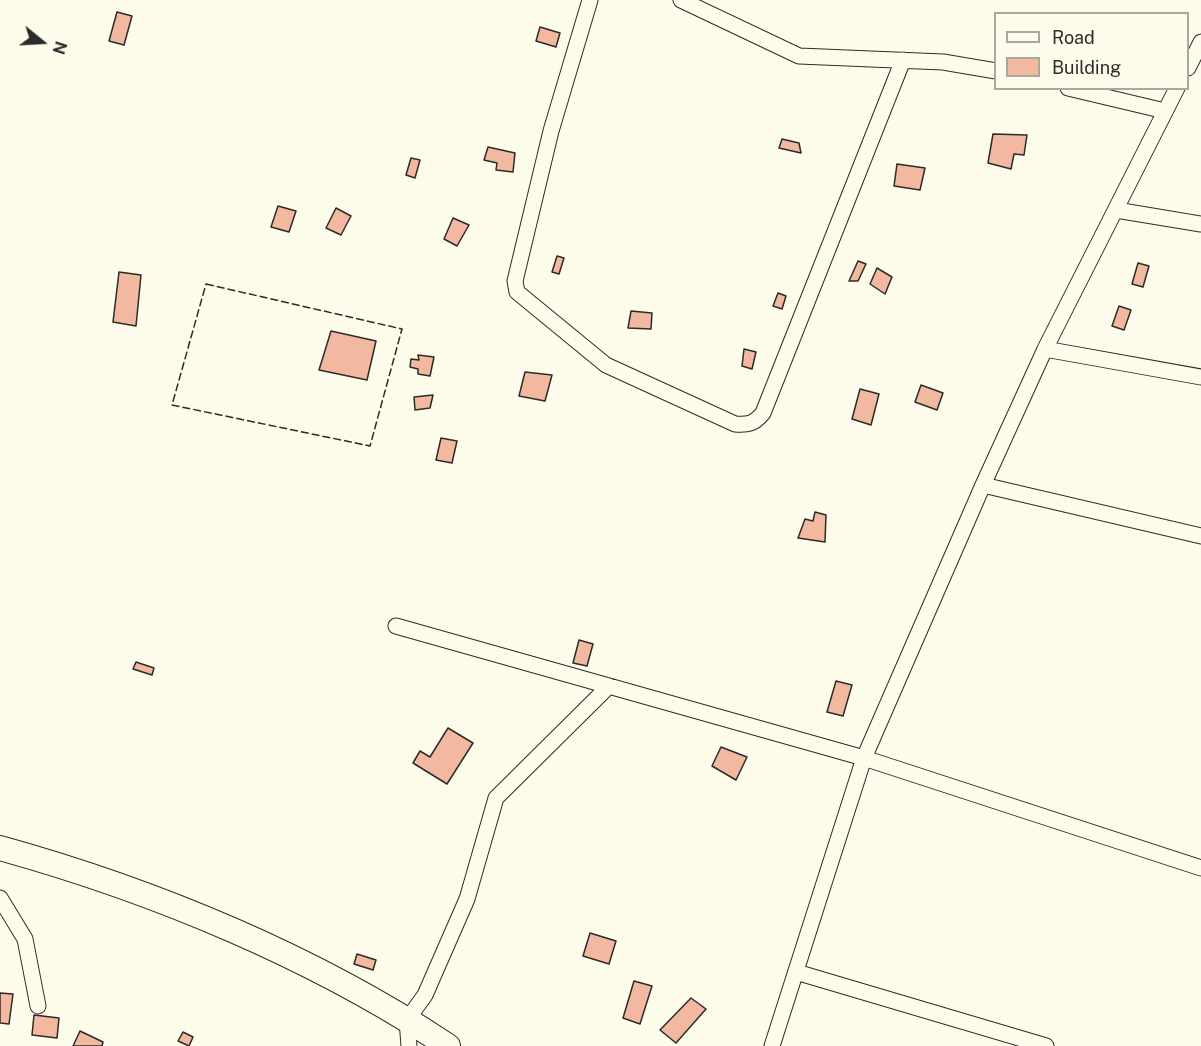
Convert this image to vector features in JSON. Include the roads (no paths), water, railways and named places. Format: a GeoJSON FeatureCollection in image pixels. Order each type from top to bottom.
{"type":"FeatureCollection","features":[{"type":"Feature","properties":{"kind":"main road"},"geometry":{"type":"LineString","coordinates":[[0,848],[69,867],[142,892],[297,962],[407,1020],[448,1046]]}},
{"type":"Feature","properties":{"kind":"street"},"geometry":{"type":"LineString","coordinates":[[590,0],[551,131],[515,281],[517,292],[606,365],[735,424],[747,425],[757,420],[763,413],[903,60]]}},
{"type":"Feature","properties":{"kind":"street"},"geometry":{"type":"LineString","coordinates":[[681,0],[799,56],[943,62],[994,71]]}},
{"type":"Feature","properties":{"kind":"street"},"geometry":{"type":"LineString","coordinates":[[1189,66],[1201,42]]}},
{"type":"Feature","properties":{"kind":"street"},"geometry":{"type":"LineString","coordinates":[[1076,90],[1165,111]]}},
{"type":"Feature","properties":{"kind":"street"},"geometry":{"type":"LineString","coordinates":[[772,1046],[864,759],[983,485],[1045,350],[1176,90]]}},
{"type":"Feature","properties":{"kind":"street"},"geometry":{"type":"LineString","coordinates":[[1116,210],[1201,224]]}},
{"type":"Feature","properties":{"kind":"street"},"geometry":{"type":"LineString","coordinates":[[1045,350],[1201,377]]}},
{"type":"Feature","properties":{"kind":"street"},"geometry":{"type":"LineString","coordinates":[[983,485],[1201,536]]}},
{"type":"Feature","properties":{"kind":"street"},"geometry":{"type":"LineString","coordinates":[[396,626],[864,759],[1201,868]]}},
{"type":"Feature","properties":{"kind":"street"},"geometry":{"type":"LineString","coordinates":[[409,1046],[407,1020],[425,995],[467,899],[496,798],[609,686]]}},
{"type":"Feature","properties":{"kind":"street"},"geometry":{"type":"LineString","coordinates":[[0,898],[26,939],[38,1006]]}},
{"type":"Feature","properties":{"kind":"street"},"geometry":{"type":"LineString","coordinates":[[796,972],[1046,1046]]}}]}
